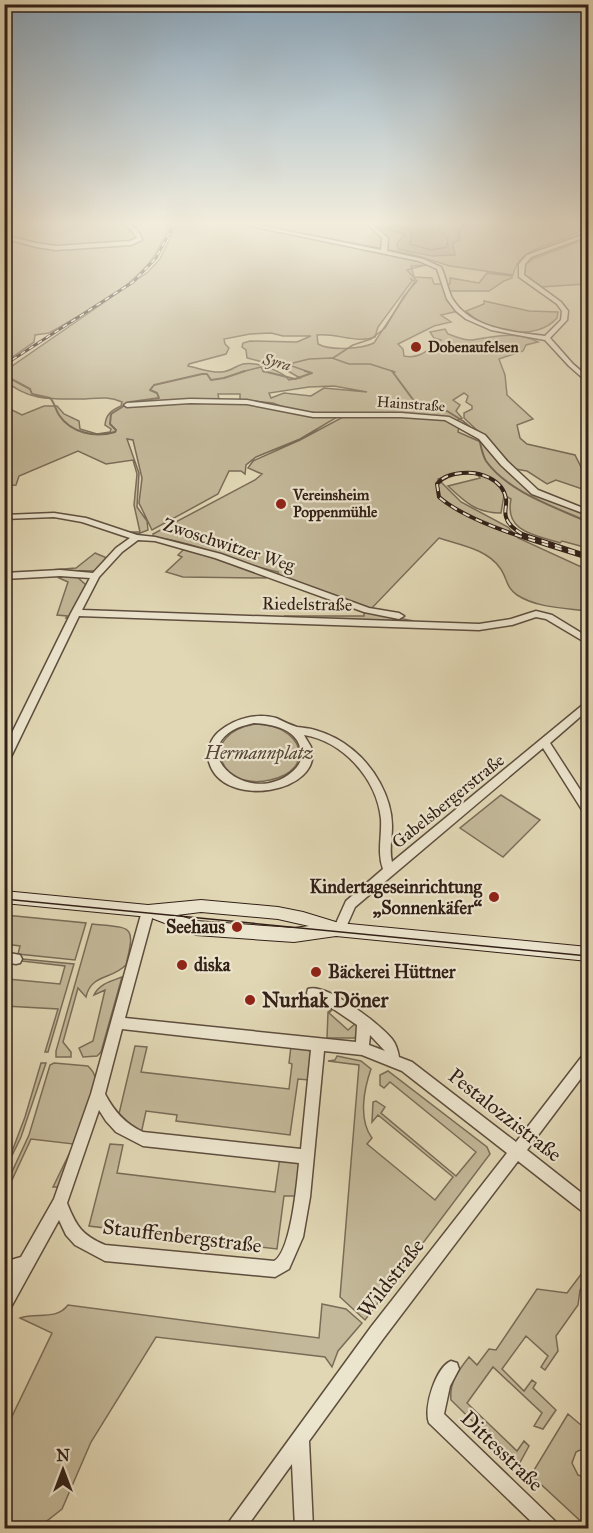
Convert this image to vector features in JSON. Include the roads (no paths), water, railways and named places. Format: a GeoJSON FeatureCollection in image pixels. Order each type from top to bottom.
{"type":"FeatureCollection","features":[{"type":"Feature","properties":{"kind":"street"},"geometry":{"type":"LineString","coordinates":[[449,294],[453,304],[478,323],[494,329],[547,338],[588,380]]}},
{"type":"Feature","properties":{"kind":"street"},"geometry":{"type":"LineString","coordinates":[[545,294],[559,303],[565,311],[564,320],[547,338]]}},
{"type":"Feature","properties":{"kind":"street","name":"Hainstraße"},"geometry":{"type":"LineString","coordinates":[[127,405],[190,400],[248,402],[305,414],[447,418],[482,437],[513,473],[535,492],[588,513]]}},
{"type":"Feature","properties":{"kind":"street","name":"Zwoschwitzer Weg"},"geometry":{"type":"LineString","coordinates":[[4,517],[30,515],[70,518],[136,537],[155,538],[218,556],[367,610],[419,618],[440,626]]}},
{"type":"Feature","properties":{"kind":"street"},"geometry":{"type":"LineString","coordinates":[[4,761],[95,576],[119,550],[136,537]]}},
{"type":"Feature","properties":{"kind":"street"},"geometry":{"type":"LineString","coordinates":[[4,576],[60,573],[95,576]]}},
{"type":"Feature","properties":{"kind":"street","name":"Riedelstraße"},"geometry":{"type":"LineString","coordinates":[[75,613],[206,616],[276,621],[381,622],[440,626],[495,626],[536,614],[549,617],[588,641]]}},
{"type":"Feature","properties":{"kind":"street","name":"Gabelsbergerstraße"},"geometry":{"type":"LineString","coordinates":[[339,930],[350,904],[389,869],[452,821],[588,705]]}},
{"type":"Feature","properties":{"kind":"street"},"geometry":{"type":"LineString","coordinates":[[295,730],[304,741],[307,754],[297,774],[283,783],[264,787],[245,786],[222,775],[213,764],[214,744],[223,732],[237,723],[263,719],[281,722],[295,730],[327,737],[351,753],[375,782],[386,817],[383,855],[389,869]]}},
{"type":"Feature","properties":{"kind":"street"},"geometry":{"type":"LineString","coordinates":[[4,734],[16,735]]}},
{"type":"Feature","properties":{"kind":"street"},"geometry":{"type":"LineString","coordinates":[[544,742],[588,810]]}},
{"type":"Feature","properties":{"kind":"street"},"geometry":{"type":"LineString","coordinates":[[4,897],[148,911],[196,928],[294,934],[339,930],[588,954]]}},
{"type":"Feature","properties":{"kind":"street"},"geometry":{"type":"LineString","coordinates":[[4,1303],[60,1203],[98,1094],[148,911]]}},
{"type":"Feature","properties":{"kind":"street"},"geometry":{"type":"LineString","coordinates":[[313,993],[324,995],[387,1042],[393,1053],[393,1060]]}},
{"type":"Feature","properties":{"kind":"street"},"geometry":{"type":"LineString","coordinates":[[117,1023],[362,1049],[364,1024]]}},
{"type":"Feature","properties":{"kind":"street","name":"Stauffenbergstraße"},"geometry":{"type":"LineString","coordinates":[[60,1203],[67,1223],[80,1242],[105,1253],[275,1269],[284,1264],[295,1237],[307,1158],[318,1044]]}},
{"type":"Feature","properties":{"kind":"street","name":"Pestalozzistraße"},"geometry":{"type":"LineString","coordinates":[[362,1049],[393,1060],[421,1074],[588,1207]]}},
{"type":"Feature","properties":{"kind":"street","name":"Wildstraße"},"geometry":{"type":"LineString","coordinates":[[235,1528],[377,1333],[588,1059]]}},
{"type":"Feature","properties":{"kind":"street"},"geometry":{"type":"LineString","coordinates":[[98,1094],[112,1119],[125,1132],[143,1139],[307,1158]]}},
{"type":"Feature","properties":{"kind":"street"},"geometry":{"type":"LineString","coordinates":[[4,1270],[24,1264]]}},
{"type":"Feature","properties":{"kind":"street","name":"Dittesstraße"},"geometry":{"type":"LineString","coordinates":[[451,1369],[442,1383],[435,1417],[550,1528]]}},
{"type":"Feature","properties":{"kind":"street"},"geometry":{"type":"LineString","coordinates":[[300,1439],[304,1528]]}},
{"type":"Feature","properties":{"kind":"waterway"},"geometry":{"type":"LineString","coordinates":[[333,358],[353,345],[371,339],[385,328],[406,294]]}},
{"type":"Feature","properties":{"kind":"waterway","name":"Syra"},"geometry":{"type":"LineString","coordinates":[[309,372],[292,366],[293,363],[309,359],[332,358],[349,364],[370,364],[392,371]]}},
{"type":"Feature","properties":{"kind":"waterway","name":"Syra"},"geometry":{"type":"LineString","coordinates":[[245,371],[261,367],[263,371]]}},
{"type":"Feature","properties":{"kind":"waterway","name":"Syra"},"geometry":{"type":"LineString","coordinates":[[4,375],[30,389],[32,394],[50,398],[59,415],[70,426],[84,433],[107,434],[116,430],[110,424],[111,414],[130,402],[159,398],[157,393],[150,390],[154,385],[202,374],[207,374],[211,380],[245,371]]}},
{"type":"Feature","properties":{"kind":"waterway","name":"Syra"},"geometry":{"type":"LineString","coordinates":[[241,372],[245,371]]}},
{"type":"Feature","properties":{"kind":"waterway","name":"Syra"},"geometry":{"type":"LineString","coordinates":[[263,371],[295,379],[312,373],[305,371]]}},
{"type":"Feature","properties":{"kind":"waterway","name":"Syra"},"geometry":{"type":"LineString","coordinates":[[392,371],[414,401],[447,411],[476,432]]}},
{"type":"Feature","properties":{"kind":"waterway","name":"Syra"},"geometry":{"type":"LineString","coordinates":[[479,438],[486,461],[507,482],[533,497],[588,522]]}},
{"type":"Feature","properties":{"kind":"tram line"},"geometry":{"type":"LineString","coordinates":[[4,899],[588,956]]}},
{"type":"Feature","properties":{"kind":"railway"},"geometry":{"type":"LineString","coordinates":[[4,365],[115,294]]}},
{"type":"Feature","properties":{"kind":"railway"},"geometry":{"type":"LineString","coordinates":[[588,556],[522,534],[515,529],[506,517],[504,492],[495,481],[483,475],[458,473],[445,477],[437,484],[439,497],[470,516],[510,533],[588,558]]}},
{"type":"Feature","properties":{"kind":"place","name":"Dobenaufelsen"},"geometry":{"type":"Point","coordinates":[416,347]}},
{"type":"Feature","properties":{"kind":"place","name":"Vereinsheim Poppenmühle"},"geometry":{"type":"Point","coordinates":[281,504]}},
{"type":"Feature","properties":{"kind":"place","name":"Kindertageseinrichtung „Sonnenkäfer“"},"geometry":{"type":"Point","coordinates":[494,897]}},
{"type":"Feature","properties":{"kind":"place","name":"Seehaus"},"geometry":{"type":"Point","coordinates":[237,927]}},
{"type":"Feature","properties":{"kind":"place","name":"diska"},"geometry":{"type":"Point","coordinates":[182,965]}},
{"type":"Feature","properties":{"kind":"place","name":"Bäckerei Hüttner"},"geometry":{"type":"Point","coordinates":[316,972]}},
{"type":"Feature","properties":{"kind":"place","name":"Nurhak Döner"},"geometry":{"type":"Point","coordinates":[250,1000]}},
{"type":"Feature","properties":{"kind":"park label","name":"Hermannplatz"},"geometry":{"type":"Point","coordinates":[259,753]}}]}
